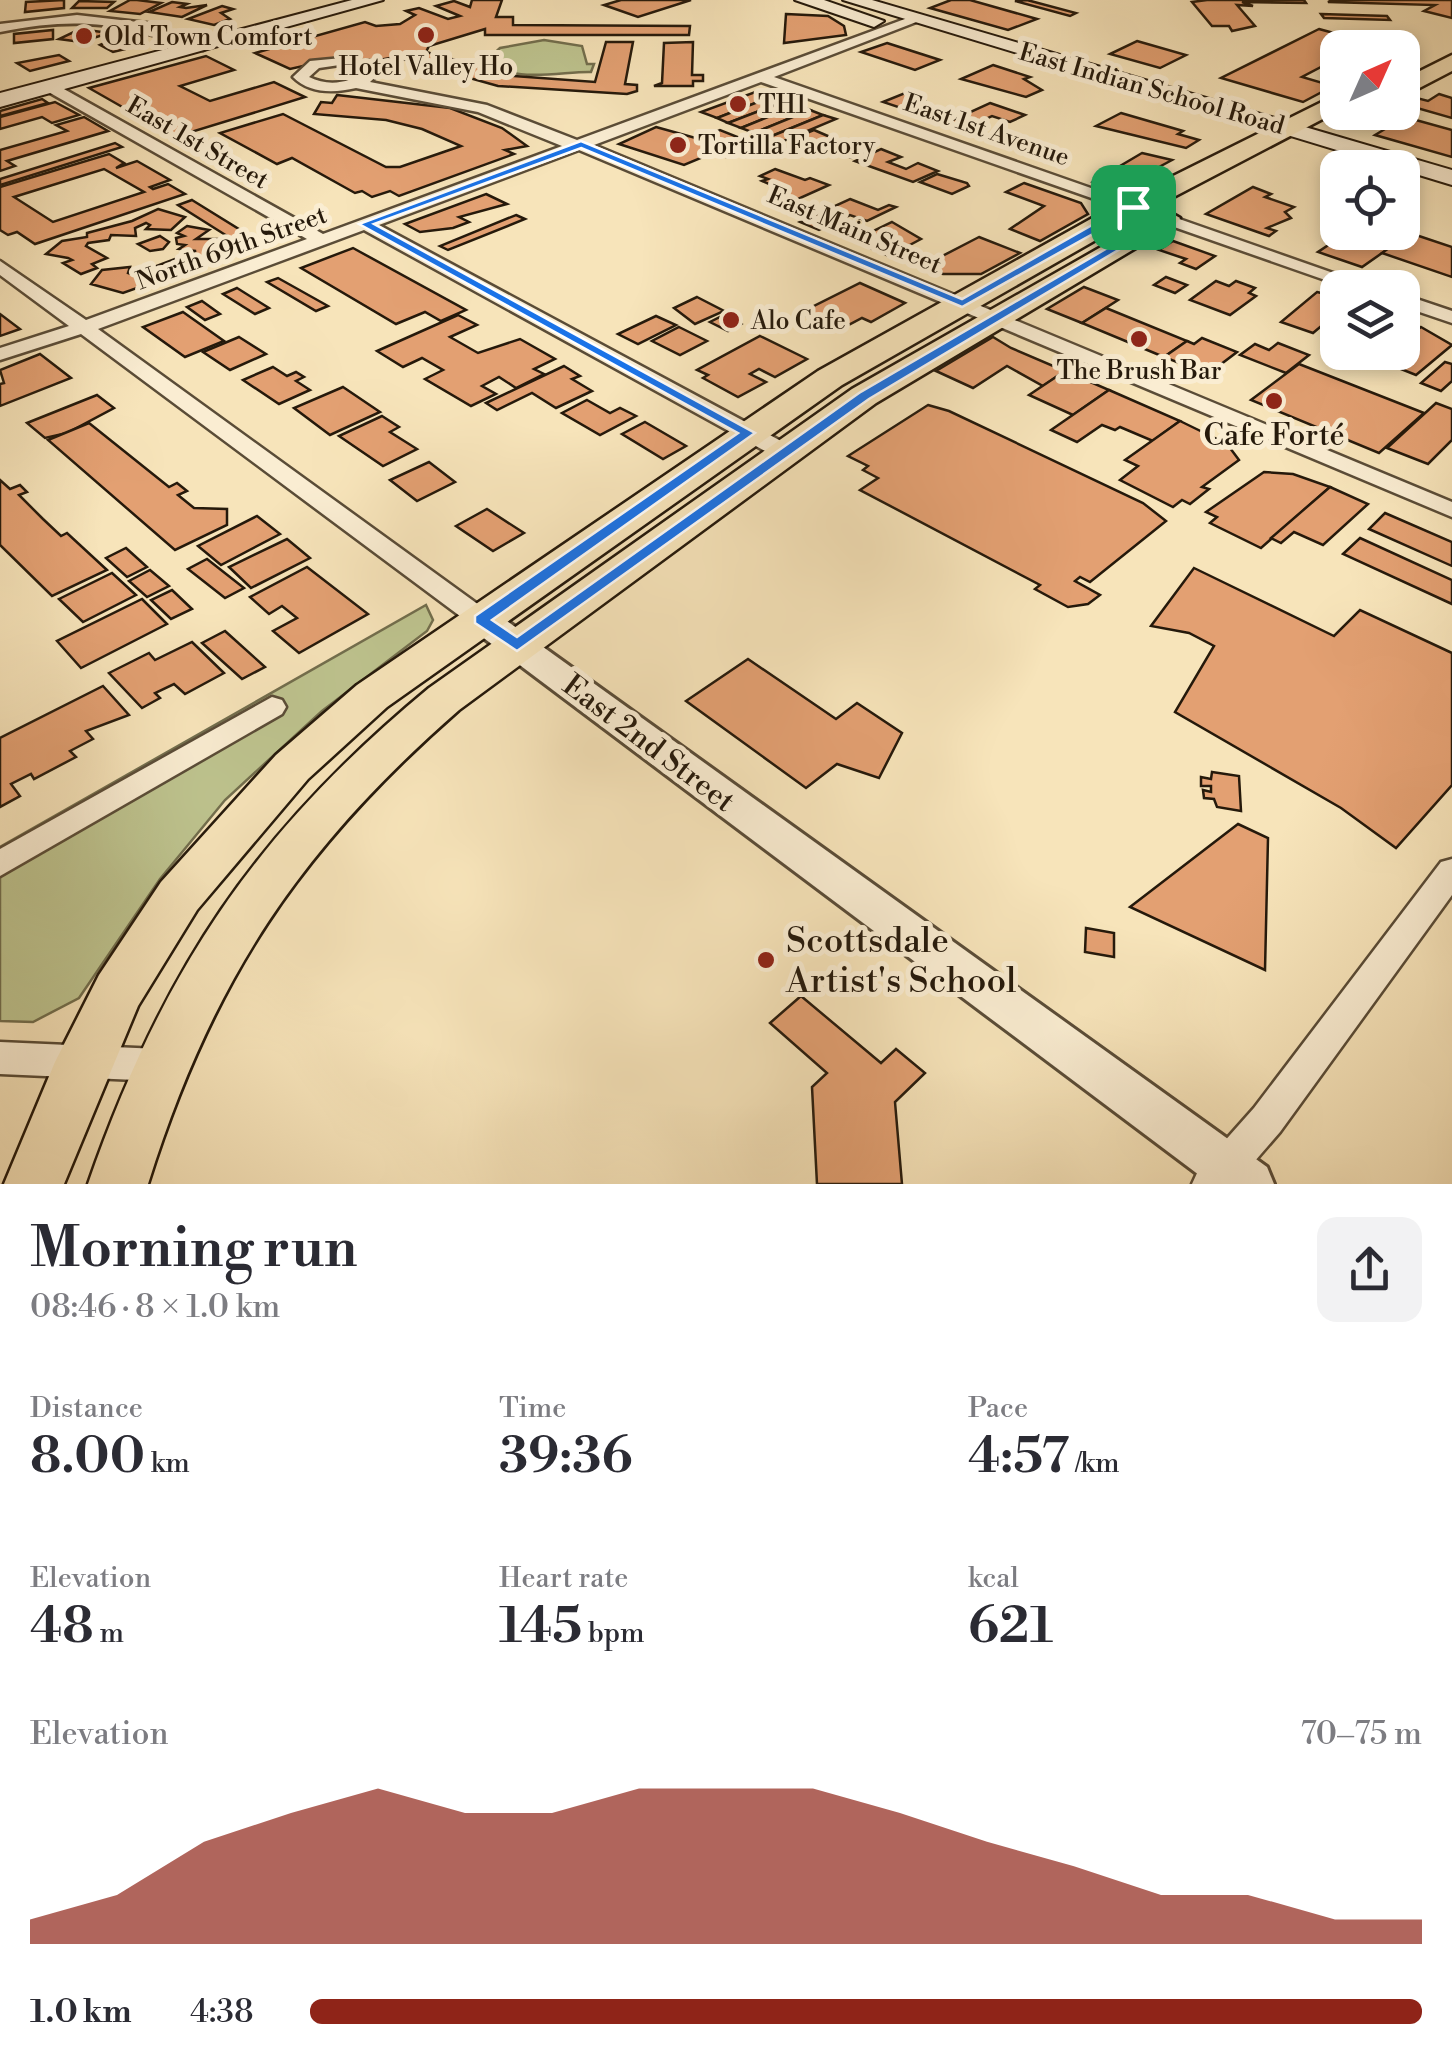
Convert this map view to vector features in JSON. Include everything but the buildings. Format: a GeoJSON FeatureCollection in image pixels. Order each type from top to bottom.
{"type":"FeatureCollection","features":[{"type":"Feature","properties":{"kind":"main road"},"geometry":{"type":"LineString","coordinates":[[301,16],[345,0]]}},
{"type":"Feature","properties":{"kind":"main road"},"geometry":{"type":"LineString","coordinates":[[0,92],[374,0]]}},
{"type":"Feature","properties":{"kind":"main road","name":"East Indian School Road"},"geometry":{"type":"LineString","coordinates":[[804,0],[1290,138],[1452,178]]}},
{"type":"Feature","properties":{"kind":"main road","name":"East Indian School Road"},"geometry":{"type":"LineString","coordinates":[[852,0],[1290,138],[1320,151]]}},
{"type":"Feature","properties":{"kind":"main road"},"geometry":{"type":"LineString","coordinates":[[1420,56],[1452,38]]}},
{"type":"Feature","properties":{"kind":"main road"},"geometry":{"type":"LineString","coordinates":[[0,100],[198,43]]}},
{"type":"Feature","properties":{"kind":"main road"},"geometry":{"type":"LineString","coordinates":[[1420,80],[1452,62]]}},
{"type":"Feature","properties":{"kind":"main road"},"geometry":{"type":"LineString","coordinates":[[34,1184],[83,1062],[144,946],[216,848],[330,731],[499,632],[784,452],[879,386],[1166,218],[1320,115]]}},
{"type":"Feature","properties":{"kind":"main road"},"geometry":{"type":"LineString","coordinates":[[118,1184],[159,1065],[219,949],[274,868],[322,808],[499,632],[748,433],[858,361],[1133,207],[1320,127]]}},
{"type":"Feature","properties":{"kind":"main road"},"geometry":{"type":"LineString","coordinates":[[1420,186],[1452,196]]}},
{"type":"Feature","properties":{"kind":"street"},"geometry":{"type":"LineString","coordinates":[[0,28],[50,20],[90,20],[149,25],[198,43]]}},
{"type":"Feature","properties":{"kind":"street","name":"North 69th Street"},"geometry":{"type":"LineString","coordinates":[[0,354],[918,20]]}},
{"type":"Feature","properties":{"kind":"street","name":"East Main Street"},"geometry":{"type":"LineString","coordinates":[[348,60],[315,64],[300,76],[318,86],[355,84],[452,100],[551,138],[575,142],[1452,510]]}},
{"type":"Feature","properties":{"kind":"street","name":"East Main Street"},"geometry":{"type":"LineString","coordinates":[[355,84],[370,70],[447,89],[512,107],[570,134],[575,142]]}},
{"type":"Feature","properties":{"kind":"street","name":"East 1st Avenue"},"geometry":{"type":"LineString","coordinates":[[760,77],[1320,272]]}},
{"type":"Feature","properties":{"kind":"street","name":"East 1st Street"},"geometry":{"type":"LineString","coordinates":[[50,87],[321,240]]}},
{"type":"Feature","properties":{"kind":"street"},"geometry":{"type":"LineString","coordinates":[[365,224],[784,452]]}},
{"type":"Feature","properties":{"kind":"street","name":"East 2nd Street"},"geometry":{"type":"LineString","coordinates":[[0,266],[499,632],[1229,1178]]}},
{"type":"Feature","properties":{"kind":"street"},"geometry":{"type":"LineString","coordinates":[[1420,306],[1452,317]]}},
{"type":"Feature","properties":{"kind":"street"},"geometry":{"type":"LineString","coordinates":[[0,864],[272,707]]}},
{"type":"Feature","properties":{"kind":"street"},"geometry":{"type":"LineString","coordinates":[[1229,1178],[1452,872]]}},
{"type":"Feature","properties":{"kind":"street"},"geometry":{"type":"LineString","coordinates":[[0,1058],[159,1065]]}},
{"type":"Feature","properties":{"kind":"green space"},"geometry":{"type":"Polygon","coordinates":[[[544,40],[582,46],[587,64],[594,64],[591,72],[522,74],[508,72],[488,59],[500,48],[544,40]]]}},
{"type":"Feature","properties":{"kind":"green space"},"geometry":{"type":"Polygon","coordinates":[[[426,605],[433,620],[427,631],[322,711],[225,800],[160,879],[79,998],[33,1022],[0,1021],[0,847],[426,605]]]}},
{"type":"Feature","properties":{"kind":"tunnel"},"geometry":{"type":"LineString","coordinates":[[348,60],[369,64]]}},
{"type":"Feature","properties":{"kind":"place","name":"Hotel Valley Ho"},"geometry":{"type":"Point","coordinates":[426,35]}},
{"type":"Feature","properties":{"kind":"place","name":"Old Town Comfort"},"geometry":{"type":"Point","coordinates":[84,36]}},
{"type":"Feature","properties":{"kind":"place","name":"TH1"},"geometry":{"type":"Point","coordinates":[738,104]}},
{"type":"Feature","properties":{"kind":"place","name":"Tortilla Factory"},"geometry":{"type":"Point","coordinates":[678,145]}},
{"type":"Feature","properties":{"kind":"place","name":"Alo Cafe"},"geometry":{"type":"Point","coordinates":[731,320]}},
{"type":"Feature","properties":{"kind":"place","name":"The Brush Bar"},"geometry":{"type":"Point","coordinates":[1139,339]}},
{"type":"Feature","properties":{"kind":"place","name":"Cafe Forté"},"geometry":{"type":"Point","coordinates":[1274,401]}},
{"type":"Feature","properties":{"kind":"place","name":"Scottsdale Artist's School"},"geometry":{"type":"Point","coordinates":[766,960]}},
{"type":"Feature","properties":{"kind":"route"},"geometry":{"type":"LineString","coordinates":[[581,144],[962,304],[1133,207],[1166,218],[864,396],[517,646],[481,620],[748,433],[365,224],[581,144]]}}]}
